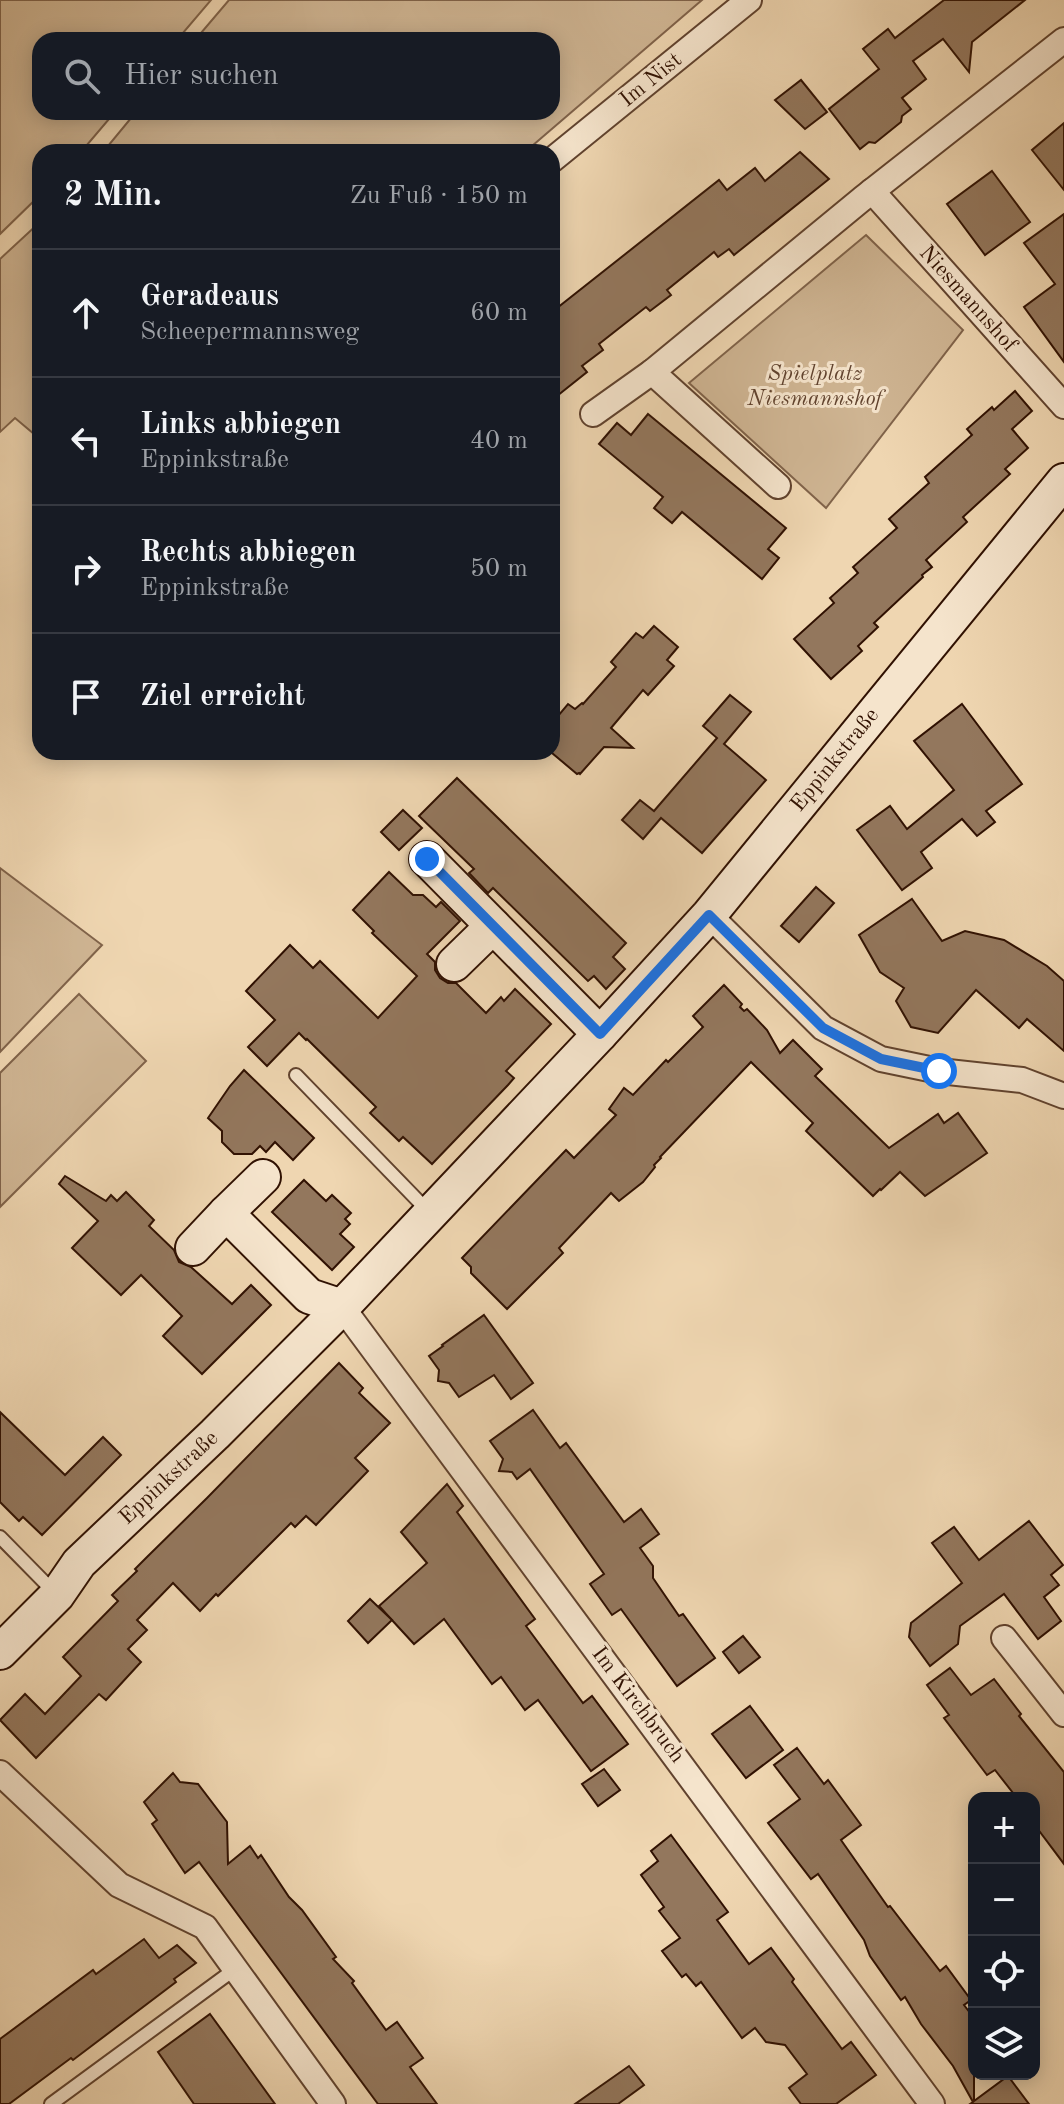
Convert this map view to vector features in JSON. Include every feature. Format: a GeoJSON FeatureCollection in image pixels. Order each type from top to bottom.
{"type":"FeatureCollection","features":[{"type":"Feature","properties":{"kind":"street","name":"Im Nist"},"geometry":{"type":"LineString","coordinates":[[560,154],[749,0]]}},
{"type":"Feature","properties":{"kind":"street"},"geometry":{"type":"LineString","coordinates":[[593,414],[652,372],[872,191],[1064,40]]}},
{"type":"Feature","properties":{"kind":"street","name":"Niesmannshof"},"geometry":{"type":"LineString","coordinates":[[872,191],[1064,406]]}},
{"type":"Feature","properties":{"kind":"street"},"geometry":{"type":"LineString","coordinates":[[652,372],[778,486]]}},
{"type":"Feature","properties":{"kind":"street","name":"Eppinkstraße"},"geometry":{"type":"LineString","coordinates":[[0,1652],[57,1595],[79,1563],[215,1434],[342,1307],[709,915],[1064,481]]}},
{"type":"Feature","properties":{"kind":"street"},"geometry":{"type":"LineString","coordinates":[[427,859],[600,1034]]}},
{"type":"Feature","properties":{"kind":"street"},"geometry":{"type":"LineString","coordinates":[[709,915],[823,1028],[881,1059],[939,1071],[1022,1080],[1064,1096]]}},
{"type":"Feature","properties":{"kind":"street"},"geometry":{"type":"LineString","coordinates":[[454,964],[493,926]]}},
{"type":"Feature","properties":{"kind":"street"},"geometry":{"type":"LineString","coordinates":[[193,1248],[263,1177]]}},
{"type":"Feature","properties":{"kind":"street"},"geometry":{"type":"LineString","coordinates":[[226,1213],[309,1296],[342,1307]]}},
{"type":"Feature","properties":{"kind":"street","name":"Im Kirchbruch"},"geometry":{"type":"LineString","coordinates":[[342,1307],[932,2104]]}},
{"type":"Feature","properties":{"kind":"street"},"geometry":{"type":"LineString","coordinates":[[1004,1638],[1064,1714]]}},
{"type":"Feature","properties":{"kind":"street"},"geometry":{"type":"LineString","coordinates":[[0,1773],[119,1885],[205,1927],[333,2104]]}},
{"type":"Feature","properties":{"kind":"lane"},"geometry":{"type":"LineString","coordinates":[[296,1075],[430,1213]]}},
{"type":"Feature","properties":{"kind":"lane"},"geometry":{"type":"LineString","coordinates":[[0,1537],[57,1595]]}},
{"type":"Feature","properties":{"kind":"lane"},"geometry":{"type":"LineString","coordinates":[[51,2104],[235,1969]]}},
{"type":"Feature","properties":{"kind":"green space"},"geometry":{"type":"Polygon","coordinates":[[[0,0],[211,0],[184,32],[32,32],[32,120],[108,120],[88,144],[32,144],[32,203],[0,234],[0,0]]]}},
{"type":"Feature","properties":{"kind":"green space"},"geometry":{"type":"Polygon","coordinates":[[[229,0],[702,0],[534,144],[110,144],[129,120],[560,120],[560,32],[202,32],[229,0]]]}},
{"type":"Feature","properties":{"kind":"green space"},"geometry":{"type":"Polygon","coordinates":[[[32,229],[32,432],[15,418],[0,432],[0,259],[32,229]]]}},
{"type":"Feature","properties":{"kind":"green space","name":"Spielplatz Niesmannshof"},"geometry":{"type":"Polygon","coordinates":[[[866,235],[963,330],[826,508],[689,383],[866,235]]]}},
{"type":"Feature","properties":{"kind":"green space"},"geometry":{"type":"Polygon","coordinates":[[[0,868],[102,945],[0,1052],[0,868]]]}},
{"type":"Feature","properties":{"kind":"green space"},"geometry":{"type":"Polygon","coordinates":[[[79,994],[146,1061],[0,1207],[0,1073],[79,994]]]}},
{"type":"Feature","properties":{"kind":"building"},"geometry":{"type":"Polygon","coordinates":[[[944,0],[1025,0],[972,42],[969,72],[943,39],[913,61],[926,79],[902,98],[911,109],[902,116],[901,122],[875,143],[869,142],[860,149],[829,109],[879,69],[863,49],[888,29],[895,38],[944,0]]]}},
{"type":"Feature","properties":{"kind":"building"},"geometry":{"type":"Polygon","coordinates":[[[801,80],[827,112],[805,129],[775,100],[801,80]]]}},
{"type":"Feature","properties":{"kind":"building"},"geometry":{"type":"Polygon","coordinates":[[[1064,123],[1064,190],[1032,150],[1064,123]]]}},
{"type":"Feature","properties":{"kind":"building"},"geometry":{"type":"Polygon","coordinates":[[[800,152],[829,179],[734,255],[729,249],[718,257],[714,252],[667,290],[671,295],[650,311],[646,307],[599,344],[603,350],[582,366],[587,372],[560,394],[560,306],[719,180],[727,190],[755,168],[765,181],[800,152]]]}},
{"type":"Feature","properties":{"kind":"building"},"geometry":{"type":"Polygon","coordinates":[[[992,171],[1030,222],[985,255],[947,204],[992,171]]]}},
{"type":"Feature","properties":{"kind":"building"},"geometry":{"type":"Polygon","coordinates":[[[1064,214],[1064,362],[1024,307],[1055,284],[1024,243],[1064,214]]]}},
{"type":"Feature","properties":{"kind":"building"},"geometry":{"type":"Polygon","coordinates":[[[1015,391],[1032,411],[1012,429],[1028,448],[1005,469],[1010,474],[963,517],[967,522],[926,560],[932,567],[874,623],[878,627],[858,646],[862,651],[831,679],[794,639],[834,603],[830,598],[858,573],[853,567],[897,528],[889,519],[929,483],[925,477],[972,435],[967,429],[1015,391]]]}},
{"type":"Feature","properties":{"kind":"building"},"geometry":{"type":"Polygon","coordinates":[[[648,414],[786,528],[768,549],[779,558],[762,579],[682,512],[672,523],[654,508],[663,497],[599,444],[617,423],[631,435],[648,414]]]}},
{"type":"Feature","properties":{"kind":"building"},"geometry":{"type":"Polygon","coordinates":[[[654,626],[678,647],[667,660],[674,666],[648,695],[643,690],[611,728],[633,748],[604,747],[577,774],[560,760],[560,714],[568,704],[575,709],[583,704],[616,667],[611,662],[636,633],[643,638],[654,626]]]}},
{"type":"Feature","properties":{"kind":"building"},"geometry":{"type":"Polygon","coordinates":[[[730,695],[751,712],[724,744],[766,780],[702,853],[661,818],[643,839],[622,820],[640,800],[654,811],[717,738],[703,726],[730,695]]]}},
{"type":"Feature","properties":{"kind":"building"},"geometry":{"type":"Polygon","coordinates":[[[962,704],[1022,784],[986,811],[995,822],[977,836],[962,819],[921,852],[932,868],[902,890],[857,830],[890,806],[907,829],[954,790],[914,741],[962,704]]]}},
{"type":"Feature","properties":{"kind":"building"},"geometry":{"type":"Polygon","coordinates":[[[457,778],[626,943],[613,957],[625,969],[606,989],[594,976],[588,981],[493,888],[488,893],[469,873],[474,869],[419,816],[457,778]]]}},
{"type":"Feature","properties":{"kind":"building"},"geometry":{"type":"Polygon","coordinates":[[[403,810],[422,828],[399,850],[381,832],[403,810]]]}},
{"type":"Feature","properties":{"kind":"building"},"geometry":{"type":"Polygon","coordinates":[[[389,872],[413,895],[423,895],[436,907],[441,902],[460,921],[427,954],[435,962],[440,978],[456,983],[486,1013],[501,997],[504,1001],[515,989],[551,1024],[506,1071],[514,1078],[432,1164],[403,1137],[399,1141],[370,1113],[376,1107],[299,1033],[267,1066],[248,1047],[275,1020],[246,991],[290,945],[313,968],[320,961],[378,1018],[417,976],[353,910],[389,872]]]}},
{"type":"Feature","properties":{"kind":"building"},"geometry":{"type":"Polygon","coordinates":[[[816,887],[834,903],[799,942],[781,926],[816,887]]]}},
{"type":"Feature","properties":{"kind":"building"},"geometry":{"type":"Polygon","coordinates":[[[912,899],[942,941],[965,931],[1004,940],[1047,966],[1064,981],[1064,1051],[1027,1019],[1019,1028],[976,990],[938,1033],[911,1027],[896,1001],[904,988],[880,972],[859,935],[912,899]]]}},
{"type":"Feature","properties":{"kind":"building"},"geometry":{"type":"Polygon","coordinates":[[[724,985],[742,1004],[740,1007],[744,1011],[747,1009],[767,1030],[780,1053],[793,1040],[822,1069],[815,1076],[889,1148],[938,1114],[944,1123],[958,1113],[987,1153],[925,1196],[900,1172],[873,1196],[806,1131],[813,1123],[751,1062],[660,1157],[643,1182],[619,1201],[611,1193],[559,1248],[563,1253],[507,1309],[471,1273],[471,1267],[462,1258],[566,1150],[574,1158],[616,1115],[609,1109],[624,1088],[633,1095],[703,1027],[693,1016],[724,985]]]}},
{"type":"Feature","properties":{"kind":"building"},"geometry":{"type":"Polygon","coordinates":[[[244,1070],[314,1138],[293,1160],[275,1142],[266,1152],[260,1146],[252,1154],[234,1154],[222,1142],[222,1131],[208,1118],[244,1070]]]}},
{"type":"Feature","properties":{"kind":"building"},"geometry":{"type":"Polygon","coordinates":[[[65,1176],[106,1201],[111,1195],[117,1201],[126,1192],[154,1220],[149,1226],[174,1250],[179,1262],[191,1267],[232,1304],[251,1285],[271,1305],[202,1374],[163,1336],[182,1316],[141,1275],[121,1295],[72,1248],[98,1221],[59,1184],[65,1176]]]}},
{"type":"Feature","properties":{"kind":"building"},"geometry":{"type":"Polygon","coordinates":[[[304,1180],[326,1201],[332,1195],[351,1213],[345,1219],[350,1224],[340,1234],[354,1247],[332,1270],[272,1212],[304,1180]]]}},
{"type":"Feature","properties":{"kind":"building"},"geometry":{"type":"Polygon","coordinates":[[[484,1315],[533,1383],[511,1399],[494,1375],[459,1397],[449,1383],[438,1381],[439,1370],[429,1356],[484,1315]]]}},
{"type":"Feature","properties":{"kind":"building"},"geometry":{"type":"Polygon","coordinates":[[[339,1363],[363,1388],[359,1393],[390,1423],[355,1458],[368,1471],[316,1525],[306,1516],[295,1527],[291,1523],[200,1611],[173,1583],[137,1620],[147,1630],[128,1649],[141,1662],[106,1700],[99,1694],[36,1758],[0,1720],[25,1694],[45,1714],[81,1676],[63,1657],[118,1601],[112,1595],[339,1363]]]}},
{"type":"Feature","properties":{"kind":"building"},"geometry":{"type":"Polygon","coordinates":[[[533,1410],[560,1448],[566,1443],[624,1522],[641,1509],[659,1534],[640,1548],[653,1566],[653,1578],[679,1616],[683,1614],[715,1658],[677,1686],[621,1609],[612,1615],[590,1584],[604,1574],[530,1469],[517,1479],[512,1472],[499,1471],[503,1459],[490,1441],[533,1410]]]}},
{"type":"Feature","properties":{"kind":"building"},"geometry":{"type":"Polygon","coordinates":[[[0,1412],[65,1475],[103,1437],[121,1455],[42,1535],[23,1517],[19,1521],[0,1502],[0,1412]]]}},
{"type":"Feature","properties":{"kind":"building"},"geometry":{"type":"Polygon","coordinates":[[[447,1484],[463,1506],[457,1512],[535,1619],[526,1626],[583,1703],[592,1696],[628,1744],[591,1771],[538,1700],[525,1710],[501,1677],[492,1684],[444,1619],[414,1644],[379,1606],[427,1563],[401,1532],[447,1484]]]}},
{"type":"Feature","properties":{"kind":"building"},"geometry":{"type":"Polygon","coordinates":[[[1029,1521],[1063,1565],[1051,1575],[1059,1585],[1044,1597],[1061,1621],[1038,1639],[1004,1594],[960,1626],[958,1644],[930,1666],[909,1637],[911,1623],[962,1583],[932,1543],[954,1527],[979,1560],[1029,1521]]]}},
{"type":"Feature","properties":{"kind":"building"},"geometry":{"type":"Polygon","coordinates":[[[370,1599],[392,1620],[368,1643],[348,1621],[370,1599]]]}},
{"type":"Feature","properties":{"kind":"building"},"geometry":{"type":"Polygon","coordinates":[[[743,1636],[760,1657],[739,1673],[723,1652],[743,1636]]]}},
{"type":"Feature","properties":{"kind":"building"},"geometry":{"type":"Polygon","coordinates":[[[950,1668],[971,1695],[994,1679],[1021,1714],[1019,1716],[1064,1772],[1064,1864],[1040,1832],[1040,1792],[1012,1792],[995,1770],[987,1775],[944,1718],[949,1715],[927,1685],[950,1668]]]}},
{"type":"Feature","properties":{"kind":"building"},"geometry":{"type":"Polygon","coordinates":[[[750,1706],[783,1750],[746,1778],[712,1734],[750,1706]]]}},
{"type":"Feature","properties":{"kind":"building"},"geometry":{"type":"Polygon","coordinates":[[[797,1748],[824,1784],[828,1780],[861,1825],[841,1840],[888,1907],[940,1971],[946,1966],[968,1996],[968,2002],[964,2005],[968,2010],[968,2080],[974,2080],[974,2101],[1003,2080],[1011,2080],[1029,2104],[970,2104],[973,2102],[953,2066],[905,1997],[901,2000],[870,1956],[864,1940],[818,1874],[811,1879],[768,1823],[800,1799],[774,1765],[797,1748]]]}},
{"type":"Feature","properties":{"kind":"building"},"geometry":{"type":"Polygon","coordinates":[[[604,1769],[620,1790],[598,1806],[582,1784],[604,1769]]]}},
{"type":"Feature","properties":{"kind":"building"},"geometry":{"type":"Polygon","coordinates":[[[173,1773],[180,1782],[198,1784],[227,1822],[228,1864],[250,1846],[258,1858],[261,1855],[336,1957],[333,1959],[354,1981],[352,1983],[386,2030],[397,2022],[423,2058],[410,2067],[437,2104],[378,2104],[199,1862],[185,1873],[152,1824],[157,1820],[144,1802],[173,1773]]]}},
{"type":"Feature","properties":{"kind":"building"},"geometry":{"type":"Polygon","coordinates":[[[671,1835],[728,1912],[717,1920],[749,1964],[771,1948],[842,2049],[851,2042],[876,2075],[836,2104],[801,2104],[789,2088],[807,2074],[785,2045],[766,2042],[755,2028],[742,2038],[701,1982],[696,1986],[686,1974],[682,1977],[662,1951],[680,1938],[659,1911],[664,1907],[641,1875],[658,1861],[651,1851],[671,1835]]]}},
{"type":"Feature","properties":{"kind":"building"},"geometry":{"type":"Polygon","coordinates":[[[144,1939],[159,1958],[177,1945],[196,1963],[174,1979],[176,1982],[73,2060],[71,2058],[9,2104],[0,2104],[0,2039],[93,1970],[96,1974],[144,1939]]]}},
{"type":"Feature","properties":{"kind":"building"},"geometry":{"type":"Polygon","coordinates":[[[210,2014],[275,2104],[194,2104],[158,2052],[210,2014]]]}},
{"type":"Feature","properties":{"kind":"building"},"geometry":{"type":"Polygon","coordinates":[[[629,2066],[644,2085],[618,2104],[575,2104],[629,2066]]]}},
{"type":"Feature","properties":{"kind":"route"},"geometry":{"type":"LineString","coordinates":[[427,859],[600,1034],[709,915],[823,1028],[881,1059],[939,1071]]}}]}
